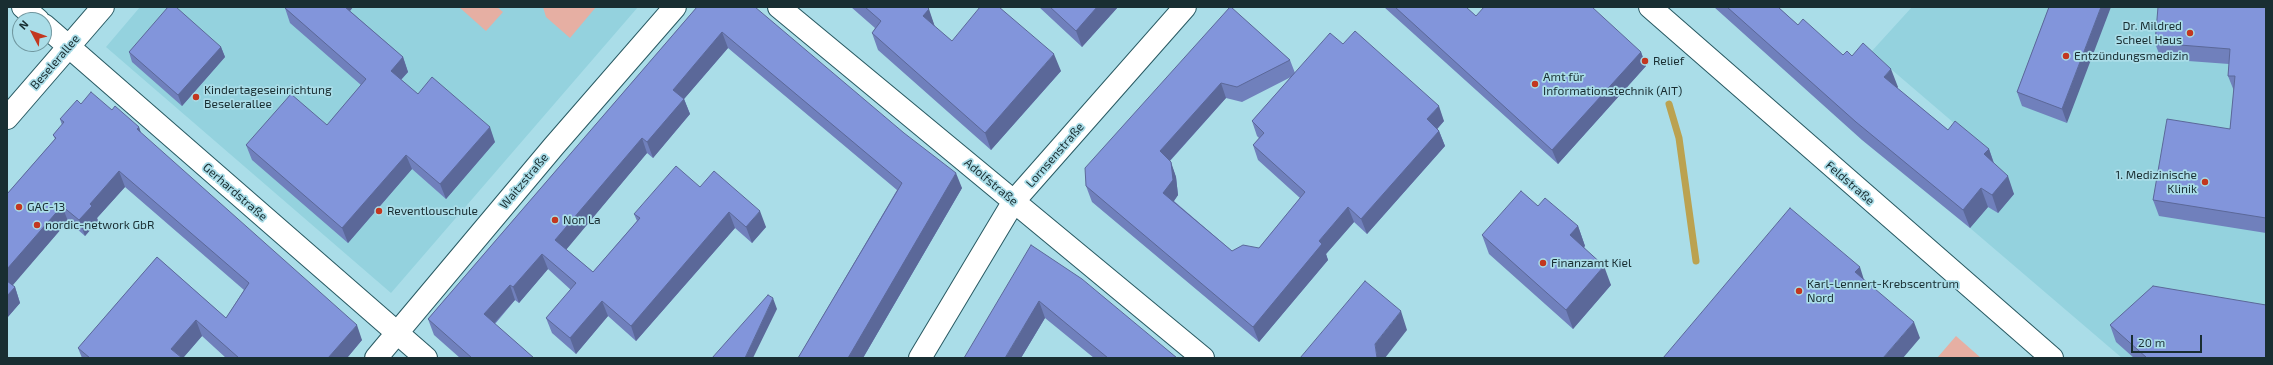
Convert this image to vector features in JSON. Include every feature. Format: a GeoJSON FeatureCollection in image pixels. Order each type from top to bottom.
{"type":"FeatureCollection","features":[{"type":"Feature","properties":{"kind":"street","name":"Beselerallee"},"geometry":{"type":"LineString","coordinates":[[7,118],[103,7]]}},
{"type":"Feature","properties":{"kind":"street","name":"Waitzstraße"},"geometry":{"type":"LineString","coordinates":[[376,358],[554,146],[675,7]]}},
{"type":"Feature","properties":{"kind":"street","name":"Adolfstraße"},"geometry":{"type":"LineString","coordinates":[[779,7],[1203,358]]}},
{"type":"Feature","properties":{"kind":"street","name":"Lornsenstraße"},"geometry":{"type":"LineString","coordinates":[[920,358],[1014,201],[1185,7]]}},
{"type":"Feature","properties":{"kind":"street","name":"Feldstraße"},"geometry":{"type":"LineString","coordinates":[[1650,7],[2052,358]]}},
{"type":"Feature","properties":{"kind":"street","name":"Gerhardstraße"},"geometry":{"type":"LineString","coordinates":[[52,32],[426,358]]}},
{"type":"Feature","properties":{"kind":"shaded area","name":"Reventlouschule"},"geometry":{"type":"Polygon","coordinates":[[[140,7],[638,7],[391,293],[106,47],[140,7]]]}},
{"type":"Feature","properties":{"kind":"shaded area"},"geometry":{"type":"Polygon","coordinates":[[[459,7],[497,7],[503,12],[486,31],[459,7]]]}},
{"type":"Feature","properties":{"kind":"shaded area"},"geometry":{"type":"Polygon","coordinates":[[[543,7],[596,7],[570,38],[546,17],[543,7]]]}},
{"type":"Feature","properties":{"kind":"shaded area"},"geometry":{"type":"Polygon","coordinates":[[[1912,7],[2266,7],[2266,358],[2122,358],[1970,228],[1961,129],[1871,52],[1912,7]]]}},
{"type":"Feature","properties":{"kind":"shaded area"},"geometry":{"type":"Polygon","coordinates":[[[1956,336],[1981,358],[1937,358],[1956,336]]]}},
{"type":"Feature","properties":{"kind":"building"},"geometry":{"type":"Polygon","coordinates":[[[168,7],[176,7],[221,47],[178,95],[129,52],[168,7]]]}},
{"type":"Feature","properties":{"kind":"building"},"geometry":{"type":"Polygon","coordinates":[[[345,7],[403,57],[391,71],[418,94],[432,77],[490,127],[440,184],[406,155],[342,228],[246,145],[291,94],[327,125],[366,79],[285,8],[345,7]]]}},
{"type":"Feature","properties":{"kind":"building"},"geometry":{"type":"Polygon","coordinates":[[[697,7],[755,7],[904,133],[956,173],[848,358],[798,358],[902,183],[722,32],[673,90],[684,99],[647,142],[642,138],[555,240],[593,272],[640,218],[634,214],[676,166],[700,187],[714,171],[760,211],[746,227],[729,212],[631,326],[602,301],[570,338],[546,318],[576,283],[542,254],[513,287],[510,285],[484,314],[534,358],[472,358],[428,319],[697,7]]]}},
{"type":"Feature","properties":{"kind":"building"},"geometry":{"type":"Polygon","coordinates":[[[865,7],[927,7],[929,9],[923,16],[952,41],[980,7],[999,7],[1054,54],[985,133],[872,33],[881,21],[865,7]]]}},
{"type":"Feature","properties":{"kind":"building"},"geometry":{"type":"Polygon","coordinates":[[[1050,7],[1097,7],[1076,31],[1050,7]]]}},
{"type":"Feature","properties":{"kind":"building"},"geometry":{"type":"Polygon","coordinates":[[[1230,7],[1290,60],[1237,87],[1221,83],[1160,151],[1171,162],[1173,180],[1163,193],[1232,251],[1243,245],[1259,248],[1305,192],[1253,145],[1264,133],[1252,121],[1330,33],[1343,44],[1355,31],[1439,106],[1427,119],[1439,131],[1361,219],[1348,207],[1319,241],[1322,244],[1253,327],[1086,186],[1085,168],[1230,7]]]}},
{"type":"Feature","properties":{"kind":"building"},"geometry":{"type":"Polygon","coordinates":[[[1395,7],[1466,7],[1476,16],[1484,7],[1592,7],[1641,52],[1552,150],[1395,7]]]}},
{"type":"Feature","properties":{"kind":"building"},"geometry":{"type":"Polygon","coordinates":[[[1727,7],[1778,7],[1798,25],[1803,19],[1843,55],[1847,51],[1852,56],[1863,43],[1891,69],[1884,77],[1948,130],[1955,121],[1989,149],[1984,154],[2008,176],[1992,195],[1981,188],[1963,210],[1856,122],[1727,7]]]}},
{"type":"Feature","properties":{"kind":"building","name":"Entzündungsmedizin"},"geometry":{"type":"Polygon","coordinates":[[[2049,7],[2101,7],[2062,109],[2017,92],[2049,7]]]}},
{"type":"Feature","properties":{"kind":"building"},"geometry":{"type":"Polygon","coordinates":[[[2158,7],[2266,7],[2266,218],[2153,200],[2167,119],[2230,129],[2235,76],[2228,76],[2230,49],[2155,43],[2158,7]]]}},
{"type":"Feature","properties":{"kind":"building"},"geometry":{"type":"Polygon","coordinates":[[[91,92],[112,110],[115,106],[139,127],[137,129],[357,325],[328,358],[239,358],[196,320],[171,349],[182,358],[90,358],[78,348],[157,257],[226,318],[249,283],[119,171],[90,204],[92,206],[79,220],[62,206],[7,269],[7,194],[56,138],[53,135],[64,122],[60,119],[77,100],[81,104],[91,92]]]}},
{"type":"Feature","properties":{"kind":"building"},"geometry":{"type":"Polygon","coordinates":[[[1521,191],[1538,206],[1545,198],[1578,226],[1570,235],[1604,266],[1566,310],[1482,235],[1521,191]]]}},
{"type":"Feature","properties":{"kind":"building","name":"Karl-Lennert-Krebscentrum Nord"},"geometry":{"type":"Polygon","coordinates":[[[1790,208],[1860,267],[1855,272],[1914,322],[1883,358],[1663,358],[1790,208]]]}},
{"type":"Feature","properties":{"kind":"building"},"geometry":{"type":"Polygon","coordinates":[[[1031,245],[1082,279],[1177,358],[1108,358],[1039,301],[1005,358],[964,358],[1031,245]]]}},
{"type":"Feature","properties":{"kind":"building"},"geometry":{"type":"Polygon","coordinates":[[[7,281],[15,287],[7,296],[7,281]]]}},
{"type":"Feature","properties":{"kind":"building"},"geometry":{"type":"Polygon","coordinates":[[[1365,281],[1401,311],[1375,344],[1377,358],[1300,358],[1365,281]]]}},
{"type":"Feature","properties":{"kind":"building"},"geometry":{"type":"Polygon","coordinates":[[[2153,286],[2266,305],[2266,358],[2147,358],[2110,325],[2153,286]]]}},
{"type":"Feature","properties":{"kind":"building"},"geometry":{"type":"Polygon","coordinates":[[[768,295],[773,298],[745,358],[712,358],[768,295]]]}},
{"type":"Feature","properties":{"kind":"waterway"},"geometry":{"type":"LineString","coordinates":[[1669,104],[1679,138],[1696,261]]}},
{"type":"Feature","properties":{"kind":"place","name":"Dr. Mildred Scheel Haus"},"geometry":{"type":"Point","coordinates":[2190,33]}},
{"type":"Feature","properties":{"kind":"place","name":"Entzündungsmedizin"},"geometry":{"type":"Point","coordinates":[2066,56]}},
{"type":"Feature","properties":{"kind":"place","name":"Relief"},"geometry":{"type":"Point","coordinates":[1645,61]}},
{"type":"Feature","properties":{"kind":"place","name":"Amt für Informationstechnik (AIT)"},"geometry":{"type":"Point","coordinates":[1535,84]}},
{"type":"Feature","properties":{"kind":"place","name":"Kindertageseinrichtung Beselerallee"},"geometry":{"type":"Point","coordinates":[196,97]}},
{"type":"Feature","properties":{"kind":"place","name":"1. Medizinische Klinik"},"geometry":{"type":"Point","coordinates":[2205,182]}},
{"type":"Feature","properties":{"kind":"place","name":"GAC-13"},"geometry":{"type":"Point","coordinates":[19,207]}},
{"type":"Feature","properties":{"kind":"place","name":"Reventlouschule"},"geometry":{"type":"Point","coordinates":[379,211]}},
{"type":"Feature","properties":{"kind":"place","name":"Non La"},"geometry":{"type":"Point","coordinates":[555,220]}},
{"type":"Feature","properties":{"kind":"place","name":"nordic-network GbR"},"geometry":{"type":"Point","coordinates":[37,225]}},
{"type":"Feature","properties":{"kind":"place","name":"Finanzamt Kiel"},"geometry":{"type":"Point","coordinates":[1543,263]}},
{"type":"Feature","properties":{"kind":"place","name":"Karl-Lennert-Krebscentrum Nord"},"geometry":{"type":"Point","coordinates":[1799,291]}}]}
